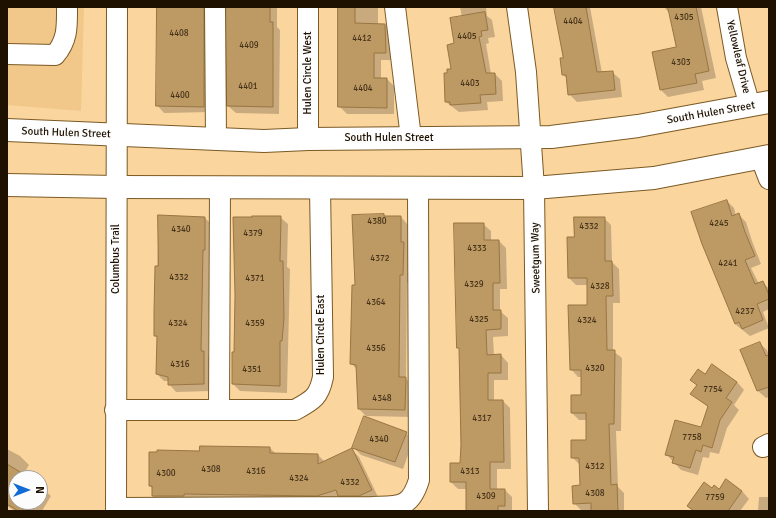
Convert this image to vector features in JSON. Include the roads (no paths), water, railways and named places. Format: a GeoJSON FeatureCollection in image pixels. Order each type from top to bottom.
{"type":"FeatureCollection","features":[{"type":"Feature","properties":{"kind":"main road","name":"South Hulen Street"},"geometry":{"type":"LineString","coordinates":[[7,130],[264,141],[308,139],[550,137],[638,126],[760,104]]}},
{"type":"Feature","properties":{"kind":"main road"},"geometry":{"type":"LineString","coordinates":[[7,185],[220,188],[534,188],[654,178],[765,157]]}},
{"type":"Feature","properties":{"kind":"street"},"geometry":{"type":"LineString","coordinates":[[7,54],[55,55],[61,48],[67,34],[66,7]]}},
{"type":"Feature","properties":{"kind":"street","name":"Columbus Trail"},"geometry":{"type":"LineString","coordinates":[[116,510],[117,7]]}},
{"type":"Feature","properties":{"kind":"street"},"geometry":{"type":"LineString","coordinates":[[215,7],[216,139]]}},
{"type":"Feature","properties":{"kind":"street","name":"Hulen Circle West"},"geometry":{"type":"LineString","coordinates":[[308,7],[308,139]]}},
{"type":"Feature","properties":{"kind":"street"},"geometry":{"type":"LineString","coordinates":[[395,7],[411,138]]}},
{"type":"Feature","properties":{"kind":"street","name":"Sweetgum Way"},"geometry":{"type":"LineString","coordinates":[[517,7],[526,72],[534,188],[538,511]]}},
{"type":"Feature","properties":{"kind":"street","name":"Yellowleaf Drive"},"geometry":{"type":"LineString","coordinates":[[727,7],[736,58],[760,104]]}},
{"type":"Feature","properties":{"kind":"street"},"geometry":{"type":"LineString","coordinates":[[765,157],[769,179]]}},
{"type":"Feature","properties":{"kind":"street"},"geometry":{"type":"LineString","coordinates":[[219,410],[220,188]]}},
{"type":"Feature","properties":{"kind":"street","name":"Hulen Circle East"},"geometry":{"type":"LineString","coordinates":[[115,410],[295,410],[313,400],[320,389],[322,376],[320,188]]}},
{"type":"Feature","properties":{"kind":"street"},"geometry":{"type":"LineString","coordinates":[[116,510],[372,507],[402,505],[414,495],[419,480],[418,188]]}}]}
